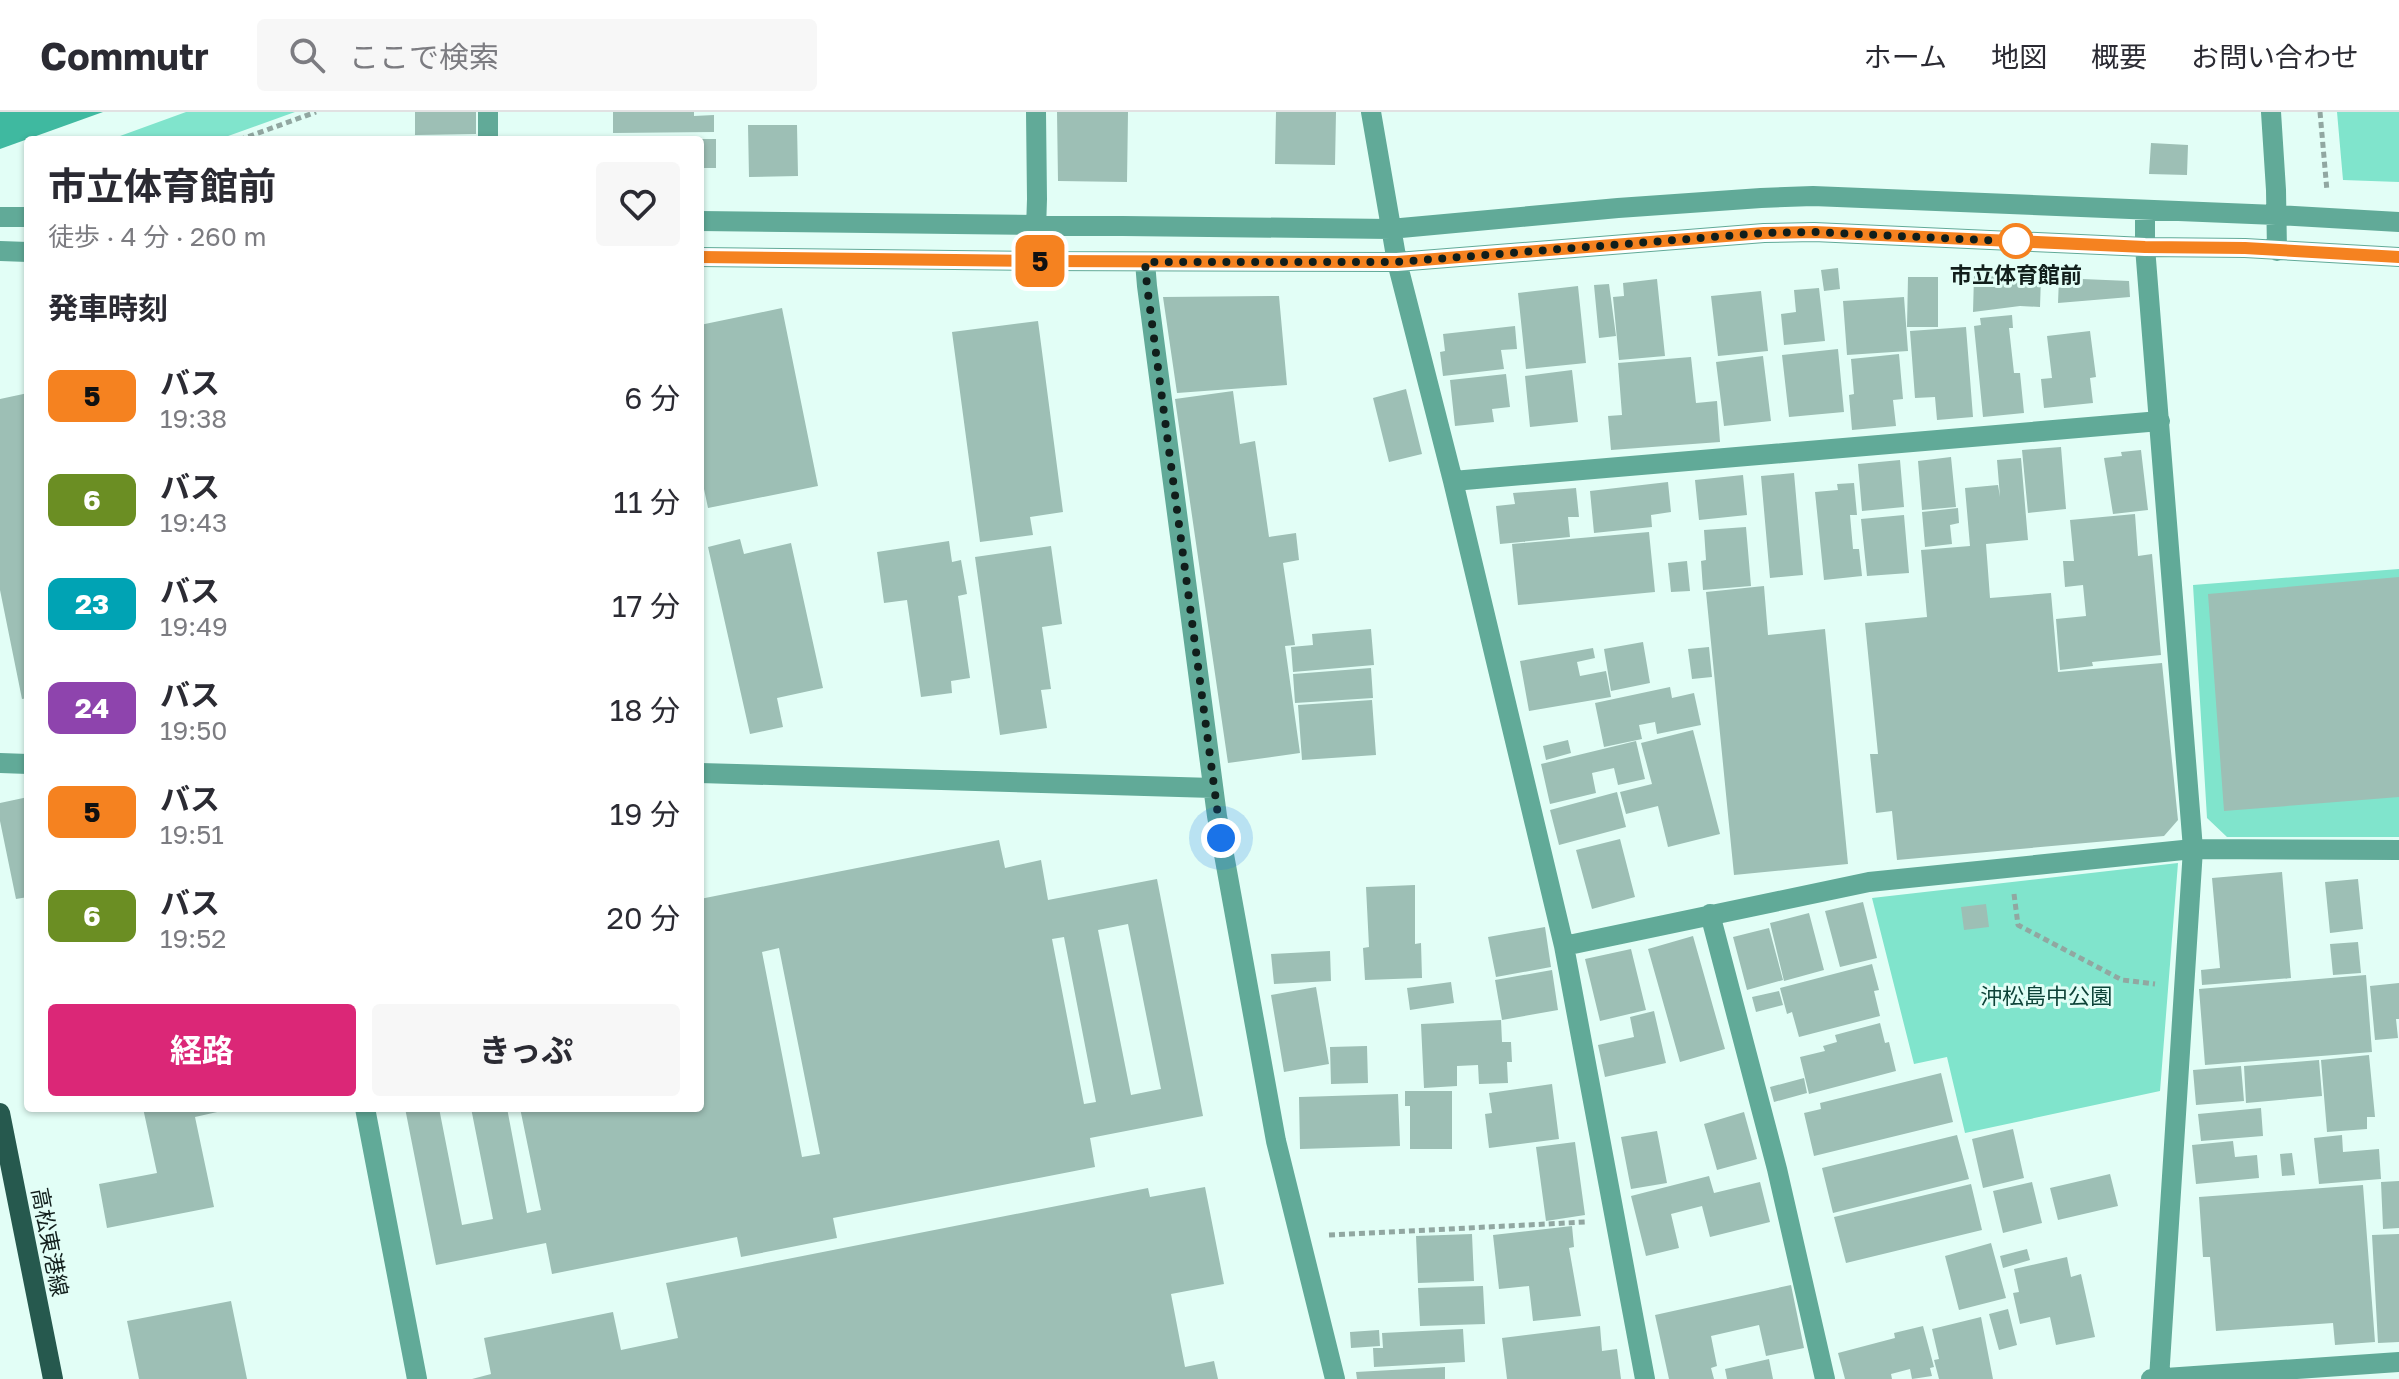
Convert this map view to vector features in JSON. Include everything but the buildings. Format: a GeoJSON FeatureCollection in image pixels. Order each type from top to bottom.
{"type":"FeatureCollection","features":[{"type":"Feature","properties":{"kind":"main road","name":"高松東港線"},"geometry":{"type":"LineString","coordinates":[[0,1113],[53,1379]]}},
{"type":"Feature","properties":{"kind":"street"},"geometry":{"type":"LineString","coordinates":[[488,112],[488,136]]}},
{"type":"Feature","properties":{"kind":"street"},"geometry":{"type":"LineString","coordinates":[[1035,261],[1036,112]]}},
{"type":"Feature","properties":{"kind":"street"},"geometry":{"type":"LineString","coordinates":[[1371,112],[1397,262],[1453,481],[1564,946],[1645,1379]]}},
{"type":"Feature","properties":{"kind":"street"},"geometry":{"type":"LineString","coordinates":[[2271,112],[2277,251]]}},
{"type":"Feature","properties":{"kind":"street"},"geometry":{"type":"LineString","coordinates":[[704,221],[1390,229],[1774,197],[2399,222]]}},
{"type":"Feature","properties":{"kind":"street"},"geometry":{"type":"LineString","coordinates":[[2145,210],[2145,247],[2193,849],[2157,1378],[2399,1362]]}},
{"type":"Feature","properties":{"kind":"street"},"geometry":{"type":"LineString","coordinates":[[0,217],[24,217]]}},
{"type":"Feature","properties":{"kind":"street"},"geometry":{"type":"LineString","coordinates":[[704,257],[1397,262],[1764,233],[1814,232],[2145,247],[2245,248],[2399,257]]}},
{"type":"Feature","properties":{"kind":"street"},"geometry":{"type":"LineString","coordinates":[[0,251],[24,252]]}},
{"type":"Feature","properties":{"kind":"street"},"geometry":{"type":"LineString","coordinates":[[1145,262],[1213,788],[1276,1141],[1335,1379]]}},
{"type":"Feature","properties":{"kind":"street"},"geometry":{"type":"LineString","coordinates":[[1453,481],[2160,421]]}},
{"type":"Feature","properties":{"kind":"street"},"geometry":{"type":"LineString","coordinates":[[0,763],[24,764]]}},
{"type":"Feature","properties":{"kind":"street"},"geometry":{"type":"LineString","coordinates":[[704,773],[1213,788]]}},
{"type":"Feature","properties":{"kind":"street"},"geometry":{"type":"LineString","coordinates":[[1564,946],[1869,882],[2193,849],[2399,850]]}},
{"type":"Feature","properties":{"kind":"street"},"geometry":{"type":"LineString","coordinates":[[1710,914],[1777,1169],[1825,1379]]}},
{"type":"Feature","properties":{"kind":"street"},"geometry":{"type":"LineString","coordinates":[[366,1112],[417,1379]]}},
{"type":"Feature","properties":{"kind":"path"},"geometry":{"type":"LineString","coordinates":[[250,136],[316,112]]}},
{"type":"Feature","properties":{"kind":"path"},"geometry":{"type":"LineString","coordinates":[[2320,112],[2327,191]]}},
{"type":"Feature","properties":{"kind":"path"},"geometry":{"type":"LineString","coordinates":[[2012,868],[2018,925],[2122,980],[2184,986]]}},
{"type":"Feature","properties":{"kind":"path"},"geometry":{"type":"LineString","coordinates":[[1300,1236],[1615,1220]]}},
{"type":"Feature","properties":{"kind":"green space"},"geometry":{"type":"Polygon","coordinates":[[[186,112],[295,112],[228,136],[120,136],[186,112]]]}},
{"type":"Feature","properties":{"kind":"green space"},"geometry":{"type":"Polygon","coordinates":[[[2337,112],[2399,112],[2399,182],[2343,180],[2337,112]]]}},
{"type":"Feature","properties":{"kind":"green space"},"geometry":{"type":"Polygon","coordinates":[[[2399,569],[2399,837],[2227,837],[2207,818],[2193,585],[2399,569]]]}},
{"type":"Feature","properties":{"kind":"green space","name":"沖松島中公園"},"geometry":{"type":"Polygon","coordinates":[[[2178,863],[2160,1091],[1965,1133],[1947,1057],[1914,1064],[1872,898],[2178,863]]]}},
{"type":"Feature","properties":{"kind":"shaded area"},"geometry":{"type":"Polygon","coordinates":[[[0,112],[103,112],[36,136],[24,136],[24,140],[0,149],[0,112]]]}},
{"type":"Feature","properties":{"kind":"bus line","name":"5"},"geometry":{"type":"LineString","coordinates":[[704,257],[1397,262],[1764,233],[1814,232],[2145,247],[2245,248],[2399,257]]}},
{"type":"Feature","properties":{"kind":"place","name":"市立体育館前"},"geometry":{"type":"Point","coordinates":[2016,241]}},
{"type":"Feature","properties":{"kind":"route"},"geometry":{"type":"LineString","coordinates":[[1221,838],[1145,262],[1397,262],[1764,233],[1814,232],[2024,242],[2016,241]]}}]}
